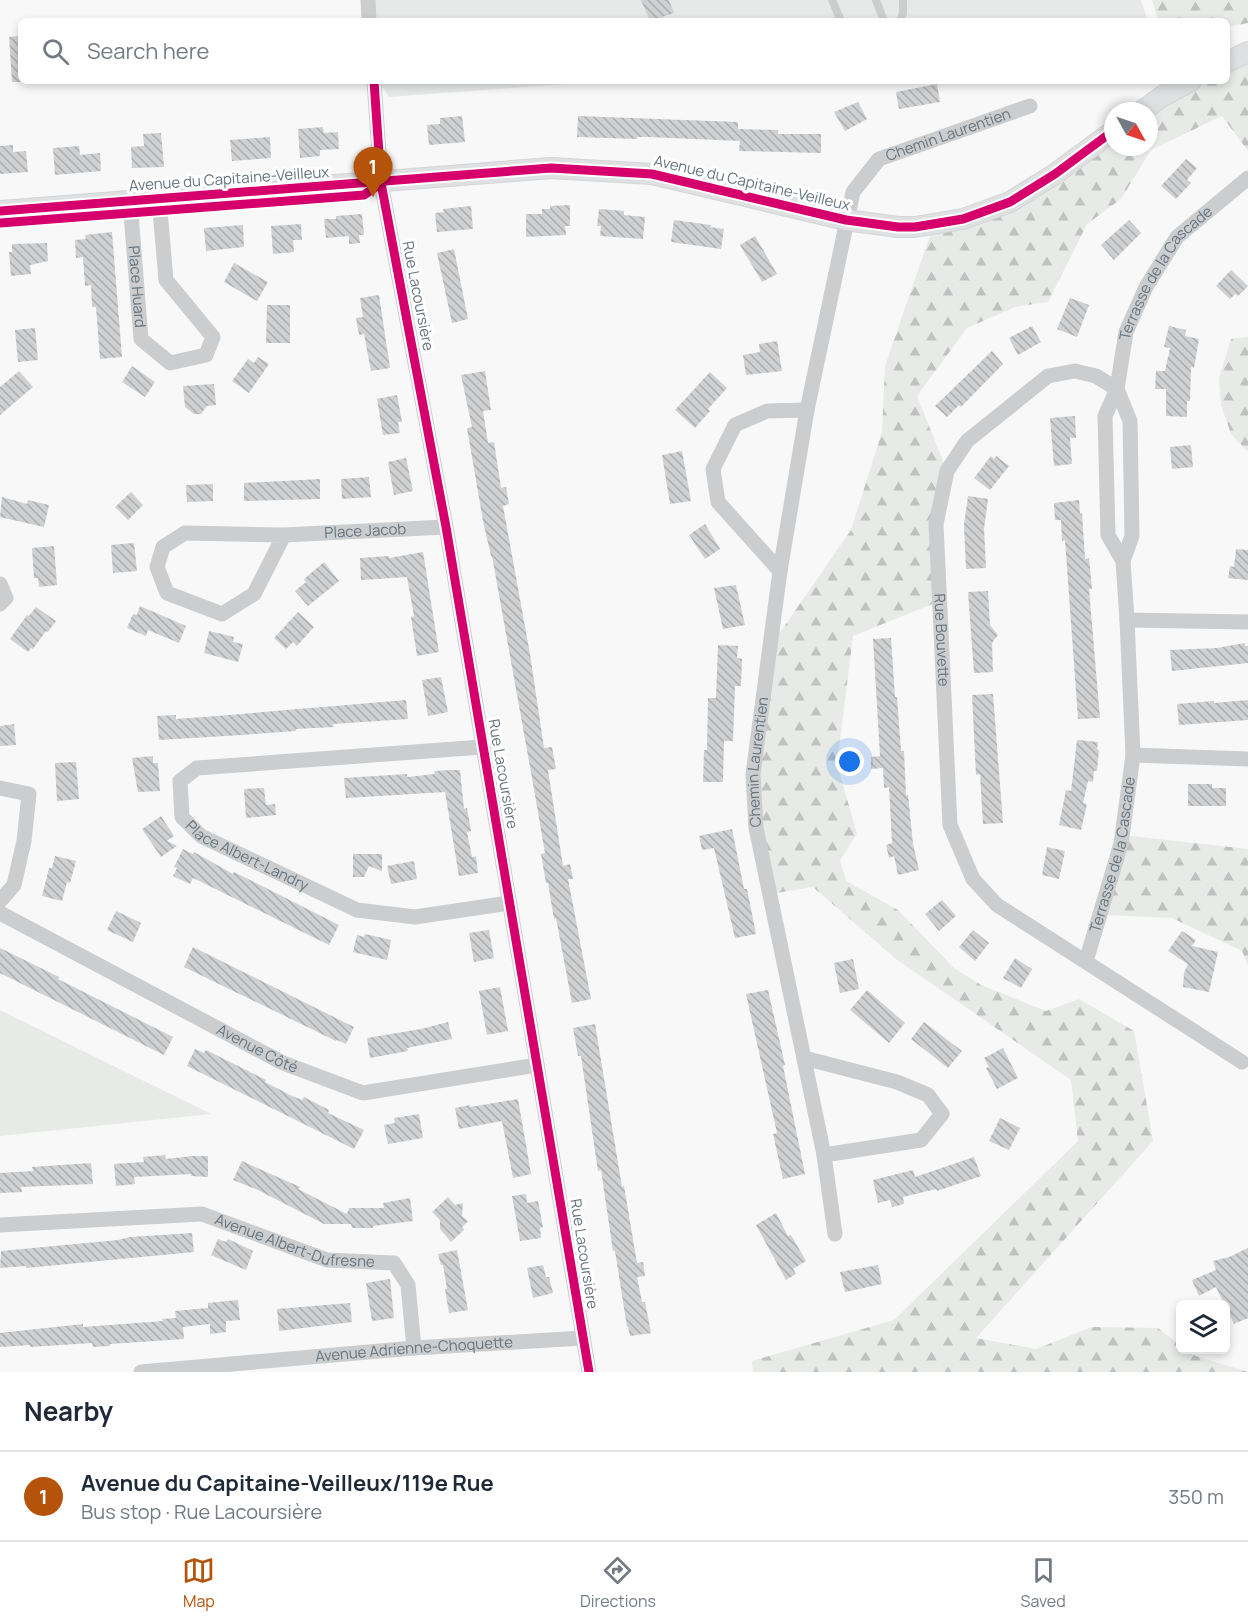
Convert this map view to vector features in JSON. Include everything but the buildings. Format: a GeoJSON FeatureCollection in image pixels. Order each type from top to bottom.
{"type":"FeatureCollection","features":[{"type":"Feature","properties":{"kind":"street"},"geometry":{"type":"LineString","coordinates":[[368,0],[369,18]]}},
{"type":"Feature","properties":{"kind":"street"},"geometry":{"type":"LineString","coordinates":[[1230,61],[1248,52]]}},
{"type":"Feature","properties":{"kind":"street","name":"Rue Lacoursière"},"geometry":{"type":"LineString","coordinates":[[374,84],[381,183],[446,527],[588,1372]]}},
{"type":"Feature","properties":{"kind":"street"},"geometry":{"type":"LineString","coordinates":[[1157,102],[1186,84]]}},
{"type":"Feature","properties":{"kind":"street","name":"Chemin Laurentien"},"geometry":{"type":"LineString","coordinates":[[835,1234],[824,1155],[756,828],[753,774],[780,571],[807,410],[853,192],[879,159],[1030,106]]}},
{"type":"Feature","properties":{"kind":"street","name":"Avenue du Capitaine-Veilleux"},"geometry":{"type":"LineString","coordinates":[[0,211],[551,168],[652,174],[846,220],[915,227],[963,219],[1010,202],[1033,189],[1104,138]]}},
{"type":"Feature","properties":{"kind":"street","name":"Terrasse de la Cascade"},"geometry":{"type":"LineString","coordinates":[[1123,561],[1108,535],[1105,416],[1117,389],[1126,332],[1146,287],[1177,237],[1248,178]]}},
{"type":"Feature","properties":{"kind":"street","name":"Place Huard"},"geometry":{"type":"LineString","coordinates":[[130,201],[141,339],[170,363],[206,355],[213,337],[166,280],[159,199]]}},
{"type":"Feature","properties":{"kind":"street","name":"Rue Bouvette"},"geometry":{"type":"LineString","coordinates":[[1086,962],[997,905],[973,879],[950,825],[936,524],[947,471],[967,441],[1048,376],[1075,370],[1096,376],[1117,389]]}},
{"type":"Feature","properties":{"kind":"street","name":"Terrasse de la Cascade"},"geometry":{"type":"LineString","coordinates":[[1086,962],[1121,844],[1133,755],[1123,561],[1132,536],[1130,421],[1117,389]]}},
{"type":"Feature","properties":{"kind":"street"},"geometry":{"type":"LineString","coordinates":[[780,571],[718,502],[713,469],[735,425],[767,411],[807,410]]}},
{"type":"Feature","properties":{"kind":"street","name":"Place Jacob"},"geometry":{"type":"LineString","coordinates":[[284,535],[254,594],[222,614],[167,593],[157,567],[163,548],[185,533],[284,535],[446,527]]}},
{"type":"Feature","properties":{"kind":"street"},"geometry":{"type":"LineString","coordinates":[[0,584],[6,598],[0,604]]}},
{"type":"Feature","properties":{"kind":"street"},"geometry":{"type":"LineString","coordinates":[[1127,620],[1248,622]]}},
{"type":"Feature","properties":{"kind":"street","name":"Place Albert-Landry"},"geometry":{"type":"LineString","coordinates":[[483,747],[197,768],[180,781],[182,817],[201,836],[357,910],[415,917],[509,903]]}},
{"type":"Feature","properties":{"kind":"street"},"geometry":{"type":"LineString","coordinates":[[1133,755],[1248,759]]}},
{"type":"Feature","properties":{"kind":"street"},"geometry":{"type":"LineString","coordinates":[[0,788],[29,794],[24,841],[14,885],[0,901]]}},
{"type":"Feature","properties":{"kind":"street","name":"Avenue Côté"},"geometry":{"type":"LineString","coordinates":[[0,913],[283,1063],[363,1093],[537,1065]]}},
{"type":"Feature","properties":{"kind":"street"},"geometry":{"type":"LineString","coordinates":[[1086,962],[1242,1062]]}},
{"type":"Feature","properties":{"kind":"street"},"geometry":{"type":"LineString","coordinates":[[804,1058],[897,1082],[928,1095],[942,1114],[921,1140],[824,1155]]}},
{"type":"Feature","properties":{"kind":"street","name":"Avenue Albert-Dufresne"},"geometry":{"type":"LineString","coordinates":[[0,1225],[202,1214],[327,1260],[394,1263],[408,1285],[414,1348]]}},
{"type":"Feature","properties":{"kind":"street","name":"Avenue Adrienne-Choquette"},"geometry":{"type":"LineString","coordinates":[[141,1372],[414,1348],[583,1338]]}},
{"type":"Feature","properties":{"kind":"lane"},"geometry":{"type":"LineString","coordinates":[[832,0],[840,18]]}},
{"type":"Feature","properties":{"kind":"lane"},"geometry":{"type":"LineString","coordinates":[[876,0],[883,18]]}},
{"type":"Feature","properties":{"kind":"lane"},"geometry":{"type":"LineString","coordinates":[[901,18],[903,0]]}},
{"type":"Feature","properties":{"kind":"shaded area"},"geometry":{"type":"Polygon","coordinates":[[[369,0],[1141,0],[1147,18],[370,18],[369,0]]]}},
{"type":"Feature","properties":{"kind":"shaded area"},"geometry":{"type":"Polygon","coordinates":[[[381,84],[565,84],[389,97],[381,84]]]}},
{"type":"Feature","properties":{"kind":"green space"},"geometry":{"type":"Polygon","coordinates":[[[1152,0],[1248,0],[1248,23],[1230,26],[1230,18],[1157,18],[1152,0]]]}},
{"type":"Feature","properties":{"kind":"green space"},"geometry":{"type":"Polygon","coordinates":[[[1248,52],[1248,151],[1222,116],[1158,147],[1158,105],[1187,84],[1230,84],[1230,61],[1248,52]]]}},
{"type":"Feature","properties":{"kind":"green space"},"geometry":{"type":"Polygon","coordinates":[[[1104,136],[1104,156],[1147,156],[1121,199],[1087,224],[1048,302],[1015,307],[967,328],[917,396],[947,471],[936,524],[940,601],[853,636],[837,764],[857,834],[840,860],[846,881],[898,910],[954,968],[981,985],[1046,1011],[1079,999],[1134,1031],[1153,1141],[976,1338],[1036,1349],[1092,1327],[1158,1328],[1176,1342],[1176,1354],[1192,1354],[1248,1372],[753,1372],[752,1361],[894,1320],[1078,1141],[1071,1080],[896,959],[813,887],[770,894],[756,828],[770,647],[851,530],[882,432],[885,366],[934,224],[963,219],[1104,136]]]}},
{"type":"Feature","properties":{"kind":"green space"},"geometry":{"type":"Polygon","coordinates":[[[1248,337],[1247,451],[1231,434],[1221,405],[1219,378],[1231,339],[1248,337]]]}},
{"type":"Feature","properties":{"kind":"green space"},"geometry":{"type":"Polygon","coordinates":[[[1122,835],[1248,849],[1248,966],[1242,951],[1172,918],[1106,915],[1122,835]]]}},
{"type":"Feature","properties":{"kind":"green space"},"geometry":{"type":"Polygon","coordinates":[[[0,1010],[211,1114],[0,1136],[0,1010]]]}},
{"type":"Feature","properties":{"kind":"cycle path"},"geometry":{"type":"LineString","coordinates":[[374,84],[381,183],[446,527],[589,1372]]}},
{"type":"Feature","properties":{"kind":"cycle path"},"geometry":{"type":"LineString","coordinates":[[0,211],[551,168],[652,174],[846,220],[915,227],[963,219],[1010,202],[1055,174],[1104,138]]}},
{"type":"Feature","properties":{"kind":"cycle path"},"geometry":{"type":"LineString","coordinates":[[0,223],[364,195],[381,183]]}},
{"type":"Feature","properties":{"kind":"place","name":"Avenue du Capitaine-Veilleux/119e Rue"},"geometry":{"type":"Point","coordinates":[373,197]}}]}
